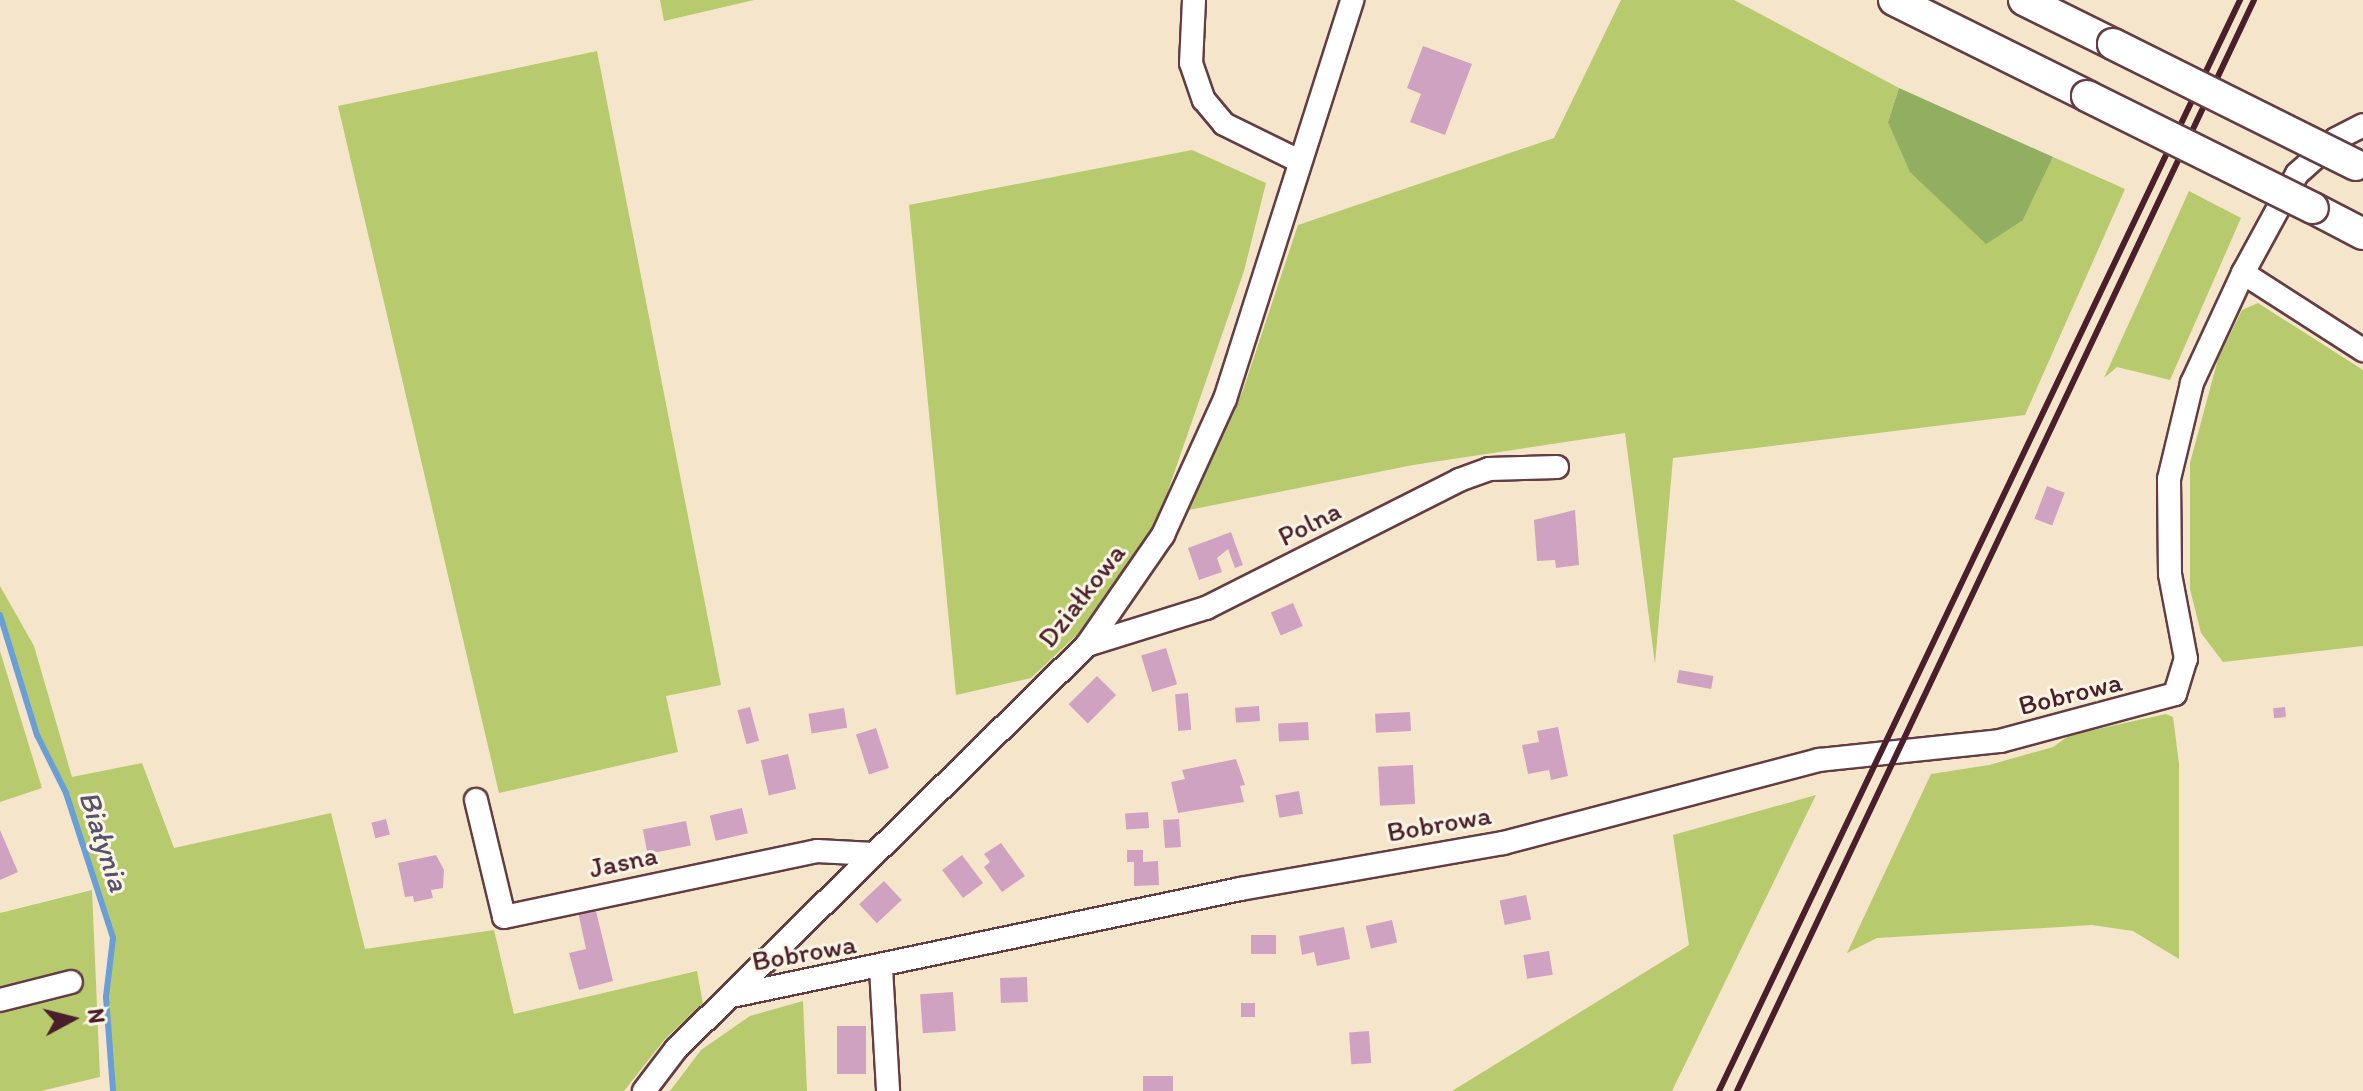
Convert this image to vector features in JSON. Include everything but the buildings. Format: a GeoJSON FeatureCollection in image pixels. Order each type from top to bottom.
{"type":"FeatureCollection","features":[{"type":"Feature","properties":{"kind":"highway"},"geometry":{"type":"LineString","coordinates":[[1894,0],[2363,234]]}},
{"type":"Feature","properties":{"kind":"highway"},"geometry":{"type":"LineString","coordinates":[[2024,0],[2360,166]]}},
{"type":"Feature","properties":{"kind":"street"},"geometry":{"type":"LineString","coordinates":[[1194,0],[1191,63],[1204,100],[1224,124],[1299,161]]}},
{"type":"Feature","properties":{"kind":"street","name":"Działkowa"},"geometry":{"type":"LineString","coordinates":[[644,1091],[676,1049],[1087,645],[1163,535],[1225,399],[1352,0]]}},
{"type":"Feature","properties":{"kind":"street"},"geometry":{"type":"LineString","coordinates":[[2363,125],[2326,146],[2297,174],[2243,273],[2363,350]]}},
{"type":"Feature","properties":{"kind":"street","name":"Bobrowa"},"geometry":{"type":"LineString","coordinates":[[732,996],[881,968],[1240,889],[1511,841],[1819,760],[2000,741],[2153,703],[2175,694],[2185,671],[2168,526],[2178,429],[2208,344],[2243,273]]}},
{"type":"Feature","properties":{"kind":"street","name":"Polna"},"geometry":{"type":"LineString","coordinates":[[1087,645],[1206,608],[1459,480],[1489,469],[1557,467]]}},
{"type":"Feature","properties":{"kind":"street","name":"Jasna"},"geometry":{"type":"LineString","coordinates":[[476,800],[504,917],[817,851],[874,854]]}},
{"type":"Feature","properties":{"kind":"street"},"geometry":{"type":"LineString","coordinates":[[881,968],[888,1091]]}},
{"type":"Feature","properties":{"kind":"street"},"geometry":{"type":"LineString","coordinates":[[0,1000],[71,982]]}},
{"type":"Feature","properties":{"kind":"green space"},"geometry":{"type":"Polygon","coordinates":[[[660,0],[754,0],[664,21],[660,0]]]}},
{"type":"Feature","properties":{"kind":"green space"},"geometry":{"type":"Polygon","coordinates":[[[1621,0],[1734,0],[1899,88],[1888,122],[2023,220],[2053,157],[2125,189],[2025,415],[1673,458],[1655,664],[1625,433],[1413,465],[1189,510],[1243,390],[1298,225],[1554,138],[1621,0]]]}},
{"type":"Feature","properties":{"kind":"green space"},"geometry":{"type":"Polygon","coordinates":[[[597,51],[721,685],[666,696],[678,752],[499,793],[338,106],[597,51]]]}},
{"type":"Feature","properties":{"kind":"green space"},"geometry":{"type":"Polygon","coordinates":[[[1899,88],[2053,157],[2023,220],[1986,244],[1910,172],[1888,122],[1899,88]]]}},
{"type":"Feature","properties":{"kind":"green space"},"geometry":{"type":"Polygon","coordinates":[[[1192,150],[1266,183],[1244,271],[1161,511],[1120,581],[1079,633],[1031,678],[956,695],[909,205],[1192,150]]]}},
{"type":"Feature","properties":{"kind":"green space"},"geometry":{"type":"Polygon","coordinates":[[[2189,191],[2241,218],[2170,380],[2117,367],[2104,378],[2189,191]]]}},
{"type":"Feature","properties":{"kind":"green space"},"geometry":{"type":"Polygon","coordinates":[[[2258,303],[2363,370],[2363,646],[2223,662],[2201,633],[2190,589],[2190,463],[2218,359],[2242,310],[2258,303]]]}},
{"type":"Feature","properties":{"kind":"green space"},"geometry":{"type":"Polygon","coordinates":[[[0,586],[34,646],[72,777],[142,763],[174,848],[331,813],[365,949],[494,930],[514,1014],[697,971],[703,1004],[665,1039],[624,1091],[113,1091],[106,997],[113,938],[66,793],[37,734],[0,615],[0,586]]]}},
{"type":"Feature","properties":{"kind":"green space"},"geometry":{"type":"Polygon","coordinates":[[[0,651],[42,788],[0,802],[0,651]]]}},
{"type":"Feature","properties":{"kind":"green space"},"geometry":{"type":"Polygon","coordinates":[[[2166,714],[2173,717],[2179,764],[2179,959],[2133,931],[2092,925],[1877,938],[1847,953],[1931,774],[1989,765],[2053,747],[2070,735],[2166,714]]]}},
{"type":"Feature","properties":{"kind":"green space"},"geometry":{"type":"Polygon","coordinates":[[[1816,795],[1672,1091],[1452,1091],[1689,945],[1673,835],[1816,795]]]}},
{"type":"Feature","properties":{"kind":"green space"},"geometry":{"type":"Polygon","coordinates":[[[92,890],[100,1077],[41,1091],[0,1091],[0,913],[92,890]]]}},
{"type":"Feature","properties":{"kind":"green space"},"geometry":{"type":"Polygon","coordinates":[[[803,1001],[807,1091],[670,1091],[701,1050],[750,1016],[803,1001]]]}},
{"type":"Feature","properties":{"kind":"waterway","name":"Białynia"},"geometry":{"type":"LineString","coordinates":[[0,615],[37,735],[66,793],[113,938],[106,997],[113,1091]]}},
{"type":"Feature","properties":{"kind":"railway"},"geometry":{"type":"LineString","coordinates":[[1719,1091],[2240,0]]}},
{"type":"Feature","properties":{"kind":"railway"},"geometry":{"type":"LineString","coordinates":[[1737,1091],[2254,0]]}}]}
